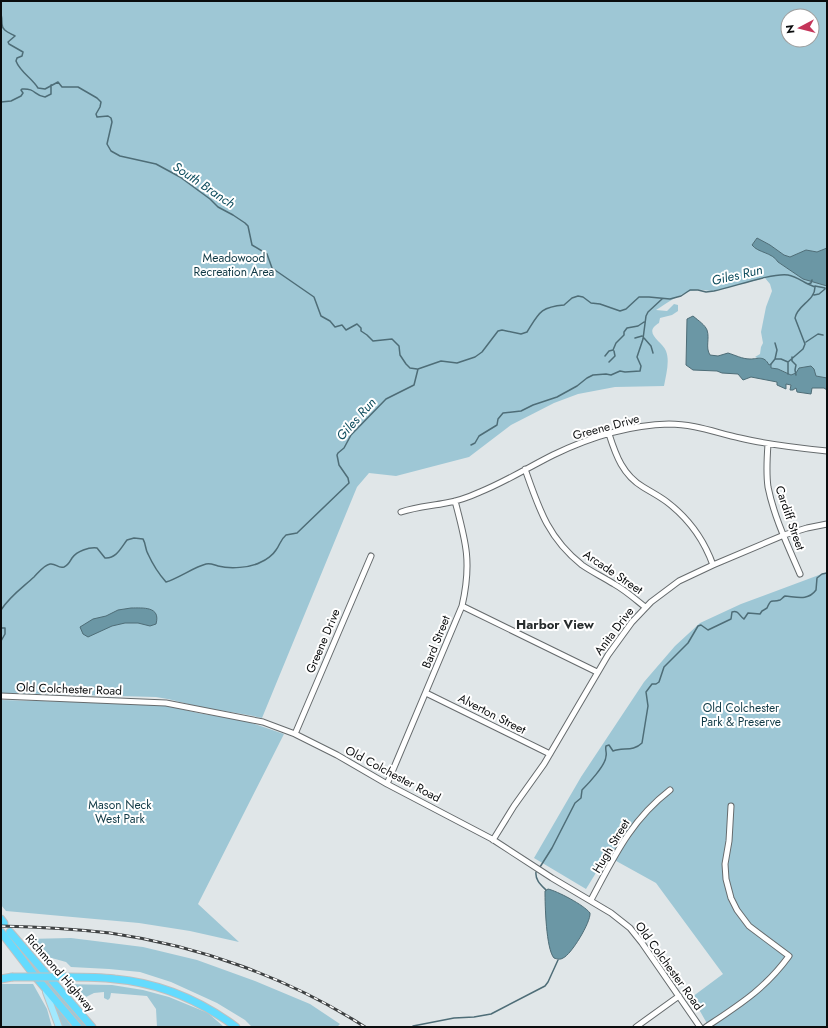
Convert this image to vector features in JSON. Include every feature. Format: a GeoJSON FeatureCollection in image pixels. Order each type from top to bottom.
{"type":"FeatureCollection","features":[{"type":"Feature","properties":{"kind":"highway","name":"Richmond Highway"},"geometry":{"type":"LineString","coordinates":[[1,932],[44,987]]}},
{"type":"Feature","properties":{"kind":"highway","name":"Richmond Highway"},"geometry":{"type":"LineString","coordinates":[[10,932],[80,1014]]}},
{"type":"Feature","properties":{"kind":"highway"},"geometry":{"type":"LineString","coordinates":[[1,978],[115,978],[156,987],[198,1003],[236,1027]]}},
{"type":"Feature","properties":{"kind":"highway"},"geometry":{"type":"LineString","coordinates":[[44,987],[78,1027]]}},
{"type":"Feature","properties":{"kind":"highway"},"geometry":{"type":"LineString","coordinates":[[80,1014],[92,1027]]}},
{"type":"Feature","properties":{"kind":"main road","name":"Richmond Highway"},"geometry":{"type":"LineString","coordinates":[[44,987],[52,1004],[59,1027]]}},
{"type":"Feature","properties":{"kind":"main road","name":"Richmond Highway"},"geometry":{"type":"LineString","coordinates":[[80,1014],[95,1027]]}},
{"type":"Feature","properties":{"kind":"street","name":"Greene Drive"},"geometry":{"type":"LineString","coordinates":[[401,512],[455,501],[481,492],[566,449],[610,434],[642,427],[671,424],[697,427],[768,444],[827,451]]}},
{"type":"Feature","properties":{"kind":"street"},"geometry":{"type":"LineString","coordinates":[[610,434],[616,456],[624,470],[636,482],[666,501],[686,519],[704,544],[713,565]]}},
{"type":"Feature","properties":{"kind":"street","name":"Cardiff Street"},"geometry":{"type":"LineString","coordinates":[[768,444],[768,487],[784,535],[800,574]]}},
{"type":"Feature","properties":{"kind":"street","name":"Arcade Street"},"geometry":{"type":"LineString","coordinates":[[525,469],[543,517],[560,545],[583,566],[624,590],[645,608]]}},
{"type":"Feature","properties":{"kind":"street","name":"Bard Street"},"geometry":{"type":"LineString","coordinates":[[388,784],[462,606],[466,589],[468,556],[455,501]]}},
{"type":"Feature","properties":{"kind":"street","name":"Anita Drive"},"geometry":{"type":"LineString","coordinates":[[493,840],[550,754],[597,672],[621,636],[645,608],[679,581],[713,565],[784,535],[827,524]]}},
{"type":"Feature","properties":{"kind":"street","name":"Greene Drive"},"geometry":{"type":"LineString","coordinates":[[295,734],[371,556]]}},
{"type":"Feature","properties":{"kind":"street"},"geometry":{"type":"LineString","coordinates":[[462,606],[597,672]]}},
{"type":"Feature","properties":{"kind":"street","name":"Alverton Street"},"geometry":{"type":"LineString","coordinates":[[426,693],[550,754]]}},
{"type":"Feature","properties":{"kind":"street","name":"Old Colchester Road"},"geometry":{"type":"LineString","coordinates":[[1,696],[166,702],[263,722],[295,734],[337,755],[493,840],[621,920],[637,936],[700,1027]]}},
{"type":"Feature","properties":{"kind":"street","name":"Hugh Street"},"geometry":{"type":"LineString","coordinates":[[591,900],[622,842],[632,828],[650,807],[670,790]]}},
{"type":"Feature","properties":{"kind":"street"},"geometry":{"type":"LineString","coordinates":[[706,1027],[755,994],[770,980],[789,956],[749,926],[737,910],[731,898],[725,872],[731,806]]}},
{"type":"Feature","properties":{"kind":"street"},"geometry":{"type":"LineString","coordinates":[[636,1027],[679,996]]}},
{"type":"Feature","properties":{"kind":"green space","name":"Meadowood Recreation Area"},"geometry":{"type":"Polygon","coordinates":[[[1,1],[827,1],[827,248],[817,252],[806,250],[790,257],[784,255],[757,238],[752,245],[776,258],[778,262],[803,279],[827,286],[827,378],[816,376],[814,369],[801,367],[796,373],[791,375],[771,368],[771,364],[769,365],[755,357],[760,354],[763,343],[761,332],[766,307],[772,291],[770,284],[765,278],[714,291],[698,290],[686,293],[656,310],[667,311],[674,304],[678,305],[678,311],[672,315],[660,318],[659,323],[652,330],[655,337],[664,347],[668,359],[664,386],[615,387],[578,394],[554,403],[511,425],[469,457],[396,476],[369,473],[357,487],[262,718],[156,697],[1,693],[1,1]]]}},
{"type":"Feature","properties":{"kind":"green space","name":"Old Colchester Park & Preserve"},"geometry":{"type":"Polygon","coordinates":[[[827,572],[827,1027],[709,1027],[692,997],[723,974],[656,883],[607,855],[586,889],[534,858],[581,777],[644,682],[675,646],[700,623],[741,604],[827,572]]]}},
{"type":"Feature","properties":{"kind":"green space","name":"Mason Neck West Park"},"geometry":{"type":"Polygon","coordinates":[[[1,700],[160,704],[198,713],[246,721],[284,734],[198,904],[239,942],[190,931],[139,923],[6,911],[1,905],[1,700]]]}},
{"type":"Feature","properties":{"kind":"green space"},"geometry":{"type":"Polygon","coordinates":[[[6,932],[87,1027],[82,1027],[33,969],[6,932]]]}},
{"type":"Feature","properties":{"kind":"green space"},"geometry":{"type":"Polygon","coordinates":[[[71,938],[143,947],[197,960],[255,981],[310,1004],[340,1024],[337,1027],[252,1027],[245,1020],[217,1003],[171,982],[140,972],[71,967],[66,962],[48,957],[26,939],[71,938]]]}},
{"type":"Feature","properties":{"kind":"green space"},"geometry":{"type":"Polygon","coordinates":[[[1,984],[33,984],[47,1009],[52,1027],[1,1027],[1,984]]]}},
{"type":"Feature","properties":{"kind":"green space"},"geometry":{"type":"Polygon","coordinates":[[[63,984],[112,985],[143,990],[169,997],[208,1013],[224,1027],[157,1027],[156,1009],[147,996],[111,993],[108,1000],[104,998],[104,992],[94,993],[80,1000],[63,984]]]}},
{"type":"Feature","properties":{"kind":"green space"},"geometry":{"type":"Polygon","coordinates":[[[53,1001],[72,1027],[62,1027],[53,1001]]]}},
{"type":"Feature","properties":{"kind":"shaded area"},"geometry":{"type":"Polygon","coordinates":[[[757,238],[784,255],[790,257],[806,250],[817,252],[827,248],[827,286],[803,279],[778,262],[772,256],[755,248],[752,245],[757,238]]]}},
{"type":"Feature","properties":{"kind":"shaded area"},"geometry":{"type":"Polygon","coordinates":[[[693,316],[707,330],[708,349],[710,355],[718,356],[728,353],[741,358],[763,359],[769,365],[771,364],[771,368],[778,369],[791,375],[796,373],[799,368],[811,366],[814,369],[816,376],[827,378],[827,390],[824,388],[812,388],[811,394],[797,392],[796,388],[790,390],[791,385],[786,384],[786,389],[777,385],[777,382],[751,377],[743,380],[738,374],[693,370],[686,365],[687,319],[693,316]]]}},
{"type":"Feature","properties":{"kind":"shaded area"},"geometry":{"type":"Polygon","coordinates":[[[131,608],[150,609],[156,614],[156,624],[150,626],[138,623],[125,623],[112,626],[88,637],[83,634],[80,627],[93,619],[106,616],[118,610],[131,608]]]}},
{"type":"Feature","properties":{"kind":"shaded area"},"geometry":{"type":"Polygon","coordinates":[[[548,889],[558,892],[582,906],[590,913],[580,938],[571,951],[561,959],[554,958],[549,946],[546,926],[545,898],[545,891],[548,889]]]}},
{"type":"Feature","properties":{"kind":"waterway","name":"South Branch"},"geometry":{"type":"LineString","coordinates":[[1,14],[3,28],[15,36],[8,42],[9,44],[23,52],[22,56],[17,58],[16,61],[23,72],[38,88],[45,89],[58,82],[62,87],[78,87],[101,102],[96,114],[97,117],[108,116],[111,118],[112,122],[107,144],[111,151],[120,156],[156,164],[180,177],[210,199],[218,207],[245,223],[248,226],[252,245],[267,254],[272,268],[314,297],[321,316],[330,321],[335,327],[342,325],[346,330],[357,324],[361,328],[361,331],[373,341],[392,339],[399,346],[400,355],[406,364],[410,368],[417,369]]}},
{"type":"Feature","properties":{"kind":"waterway"},"geometry":{"type":"LineString","coordinates":[[1,102],[11,101],[21,96],[23,93],[21,90],[22,89],[33,91],[45,97],[51,94],[51,85]]}},
{"type":"Feature","properties":{"kind":"waterway","name":"Giles Run"},"geometry":{"type":"LineString","coordinates":[[1,610],[12,596],[43,567],[52,564],[64,567],[77,553],[90,548],[97,548],[105,558],[109,558],[115,555],[127,540],[134,538],[143,539],[152,562],[166,582],[206,564],[240,567],[251,566],[265,560],[275,552],[286,535],[297,533],[349,483],[348,478],[339,465],[338,453],[344,448],[351,435],[386,399],[414,385],[418,369],[441,361],[457,363],[475,357],[482,352],[498,331],[502,330],[521,334],[527,332],[541,312],[550,307],[564,305],[572,298],[578,296],[583,297],[591,303],[600,304],[620,311],[626,309],[639,297],[670,299],[681,296],[690,290],[706,292],[714,291],[762,278],[780,275],[793,276],[808,284],[811,283],[812,280]]}},
{"type":"Feature","properties":{"kind":"waterway"},"geometry":{"type":"LineString","coordinates":[[788,374],[788,362],[803,349],[805,344],[795,318],[796,314],[814,292],[815,287],[808,284]]}},
{"type":"Feature","properties":{"kind":"waterway"},"geometry":{"type":"LineString","coordinates":[[814,295],[819,294],[825,289],[815,286]]}},
{"type":"Feature","properties":{"kind":"waterway"},"geometry":{"type":"LineString","coordinates":[[471,445],[475,443],[479,436],[497,425],[498,419],[503,413],[521,411],[533,405],[557,397],[593,375],[611,375],[620,371],[640,371],[641,366],[637,357],[643,339],[646,316],[648,312],[662,299]]}},
{"type":"Feature","properties":{"kind":"waterway"},"geometry":{"type":"LineString","coordinates":[[605,356],[609,351],[613,350],[616,343],[624,335],[627,328],[638,326],[644,322]]}},
{"type":"Feature","properties":{"kind":"waterway"},"geometry":{"type":"LineString","coordinates":[[806,342],[818,334],[823,335]]}},
{"type":"Feature","properties":{"kind":"waterway"},"geometry":{"type":"LineString","coordinates":[[635,338],[642,336]]}},
{"type":"Feature","properties":{"kind":"waterway"},"geometry":{"type":"LineString","coordinates":[[644,338],[651,346],[653,353]]}},
{"type":"Feature","properties":{"kind":"waterway"},"geometry":{"type":"LineString","coordinates":[[775,343],[777,350],[775,359]]}},
{"type":"Feature","properties":{"kind":"waterway"},"geometry":{"type":"LineString","coordinates":[[609,362],[615,356],[614,351]]}},
{"type":"Feature","properties":{"kind":"waterway"},"geometry":{"type":"LineString","coordinates":[[792,357],[792,361],[796,365],[796,375]]}},
{"type":"Feature","properties":{"kind":"waterway"},"geometry":{"type":"LineString","coordinates":[[771,364],[775,359],[781,359],[788,362]]}},
{"type":"Feature","properties":{"kind":"waterway"},"geometry":{"type":"LineString","coordinates":[[540,867],[552,848],[575,803],[581,798],[582,790],[603,764],[606,755],[606,746],[609,745],[613,751],[632,748],[639,746],[642,743],[648,706],[646,692],[652,684],[659,682],[664,667],[688,643],[698,626],[701,625],[708,630],[731,619],[732,612],[738,613],[744,619],[748,613],[760,614],[767,608],[771,601],[780,600],[785,596],[802,598],[809,596],[816,590],[817,578],[822,574],[827,573]]}},
{"type":"Feature","properties":{"kind":"waterway","name":"Giles Run"},"geometry":{"type":"LineString","coordinates":[[1,628],[5,628],[5,634],[1,641]]}},
{"type":"Feature","properties":{"kind":"waterway"},"geometry":{"type":"LineString","coordinates":[[536,872],[537,880],[546,890]]}},
{"type":"Feature","properties":{"kind":"waterway"},"geometry":{"type":"LineString","coordinates":[[413,1026],[454,1018],[491,1014],[545,986],[558,960]]}},
{"type":"Feature","properties":{"kind":"railway"},"geometry":{"type":"LineString","coordinates":[[1,926],[56,928],[110,933],[177,946],[243,966],[275,979],[306,993],[365,1027]]}},
{"type":"Feature","properties":{"kind":"district","name":"Harbor View"},"geometry":{"type":"Point","coordinates":[555,624]}}]}
